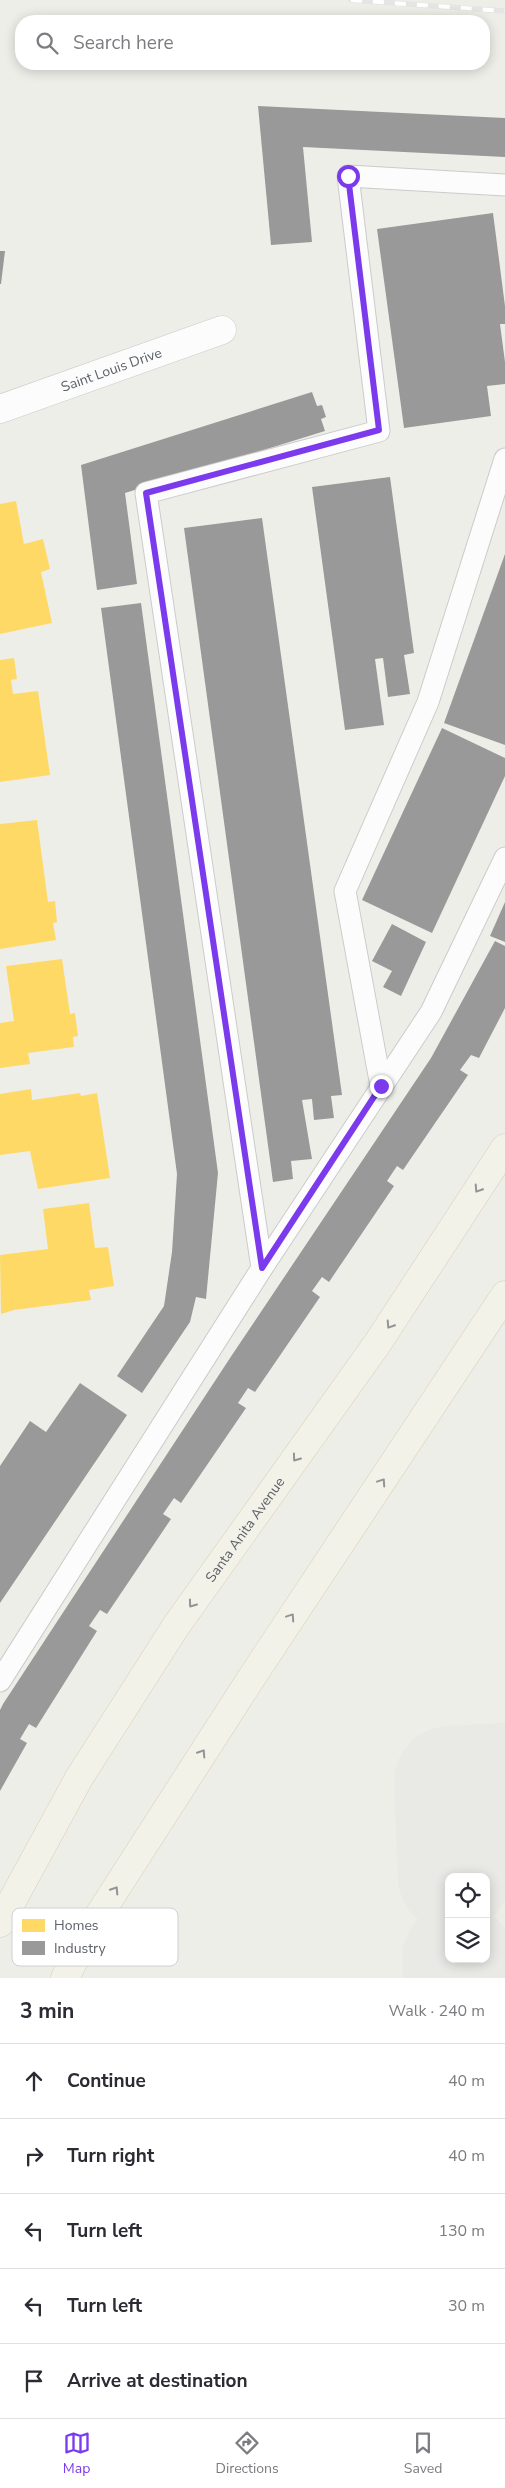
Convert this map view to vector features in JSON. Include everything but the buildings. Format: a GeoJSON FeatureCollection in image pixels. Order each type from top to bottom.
{"type":"FeatureCollection","features":[{"type":"Feature","properties":{"kind":"main road","name":"Santa Anita Avenue"},"geometry":{"type":"LineString","coordinates":[[0,1922],[79,1778],[176,1626],[377,1344],[505,1148]]}},
{"type":"Feature","properties":{"kind":"main road"},"geometry":{"type":"LineString","coordinates":[[103,1908],[244,1688],[505,1295]]}},
{"type":"Feature","properties":{"kind":"main road"},"geometry":{"type":"LineString","coordinates":[[65,1978],[71,1966]]}},
{"type":"Feature","properties":{"kind":"street","name":"Saint Louis Drive"},"geometry":{"type":"LineString","coordinates":[[0,409],[222,330]]}},
{"type":"Feature","properties":{"kind":"lane"},"geometry":{"type":"LineString","coordinates":[[262,1268],[146,493],[379,430],[348,176],[505,185]]}},
{"type":"Feature","properties":{"kind":"lane"},"geometry":{"type":"LineString","coordinates":[[381,1086],[345,891],[428,702],[505,459]]}},
{"type":"Feature","properties":{"kind":"lane"},"geometry":{"type":"LineString","coordinates":[[0,1681],[262,1268],[431,1012],[505,858]]}},
{"type":"Feature","properties":{"kind":"taxiway"},"geometry":{"type":"LineString","coordinates":[[454,1873],[450,1782],[505,1779]]}},
{"type":"Feature","properties":{"kind":"taxiway"},"geometry":{"type":"LineString","coordinates":[[458,1963],[459,1978]]}},
{"type":"Feature","properties":{"kind":"railway"},"geometry":{"type":"LineString","coordinates":[[351,0],[505,11]]}},
{"type":"Feature","properties":{"kind":"route"},"geometry":{"type":"LineString","coordinates":[[348,176],[379,430],[146,493],[262,1268],[381,1086]]}}]}
